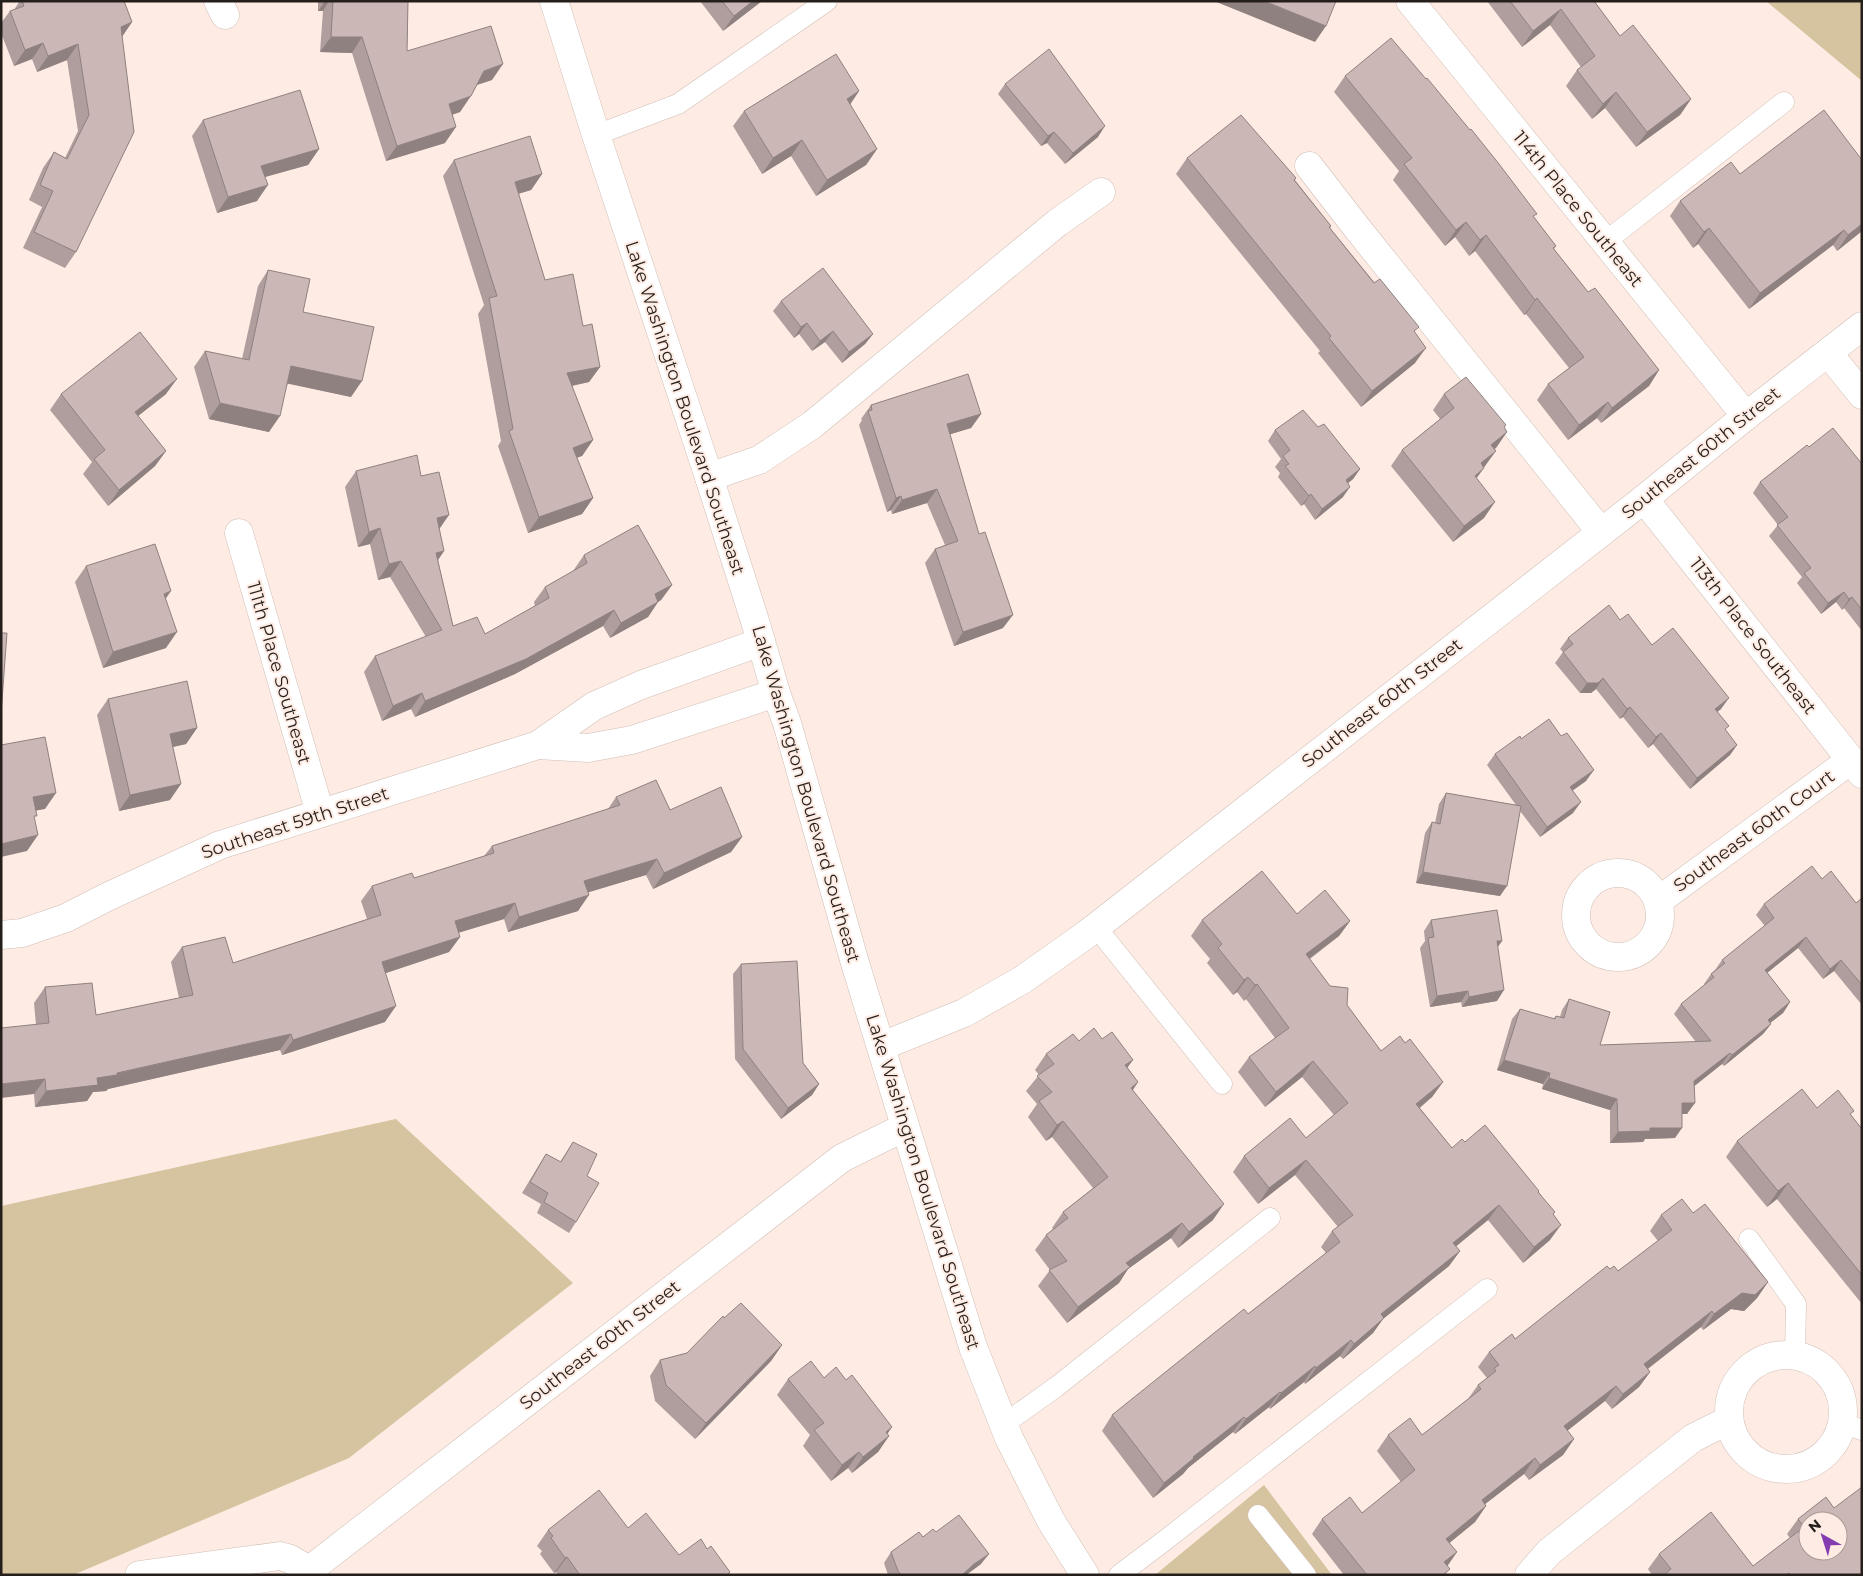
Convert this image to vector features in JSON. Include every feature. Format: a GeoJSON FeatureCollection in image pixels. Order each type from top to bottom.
{"type":"FeatureCollection","features":[{"type":"Feature","properties":{"kind":"street","name":"Lake Washington Boulevard Southeast"},"geometry":{"type":"LineString","coordinates":[[554,1],[596,135],[710,477],[776,693],[787,723],[855,963],[973,1347],[1004,1424],[1051,1521],[1085,1575]]}},
{"type":"Feature","properties":{"kind":"street","name":"114th Place Southeast"},"geometry":{"type":"LineString","coordinates":[[1410,1],[1746,416]]}},
{"type":"Feature","properties":{"kind":"street"},"geometry":{"type":"LineString","coordinates":[[1309,166],[1601,532]]}},
{"type":"Feature","properties":{"kind":"street"},"geometry":{"type":"LineString","coordinates":[[710,477],[759,460],[812,425],[1057,223],[1101,192]]}},
{"type":"Feature","properties":{"kind":"street","name":"Southeast 60th Street"},"geometry":{"type":"LineString","coordinates":[[882,1046],[964,1013],[1022,980],[1096,927],[1644,499],[1746,416],[1862,326]]}},
{"type":"Feature","properties":{"kind":"street"},"geometry":{"type":"LineString","coordinates":[[1828,353],[1862,395]]}},
{"type":"Feature","properties":{"kind":"street","name":"113th Place Southeast"},"geometry":{"type":"LineString","coordinates":[[1644,499],[1856,767]]}},
{"type":"Feature","properties":{"kind":"street","name":"111th Place Southeast"},"geometry":{"type":"LineString","coordinates":[[239,534],[320,813]]}},
{"type":"Feature","properties":{"kind":"street","name":"Southeast 59th Street"},"geometry":{"type":"LineString","coordinates":[[1,935],[22,933],[66,918],[106,897],[220,845],[538,745],[594,706],[641,685],[761,642]]}},
{"type":"Feature","properties":{"kind":"street","name":"Southeast 59th Street"},"geometry":{"type":"LineString","coordinates":[[538,745],[588,748],[632,740],[776,693]]}},
{"type":"Feature","properties":{"kind":"street","name":"Southeast 60th Court"},"geometry":{"type":"LineString","coordinates":[[1658,901],[1856,767]]}},
{"type":"Feature","properties":{"kind":"street","name":"Southeast 60th Street"},"geometry":{"type":"LineString","coordinates":[[306,1572],[842,1158],[904,1127]]}},
{"type":"Feature","properties":{"kind":"street"},"geometry":{"type":"LineString","coordinates":[[1781,1354],[1801,1356],[1819,1364],[1833,1378],[1842,1396],[1844,1415],[1852,1427],[1839,1435],[1828,1451],[1813,1463],[1795,1469],[1777,1469],[1760,1463],[1745,1452],[1734,1437],[1729,1420],[1730,1402],[1736,1384],[1747,1370],[1762,1360],[1781,1354]]}},
{"type":"Feature","properties":{"kind":"street"},"geometry":{"type":"LineString","coordinates":[[1529,1575],[1549,1552],[1685,1444],[1729,1420]]}},
{"type":"Feature","properties":{"kind":"street"},"geometry":{"type":"LineString","coordinates":[[139,1575],[280,1556],[290,1559],[306,1572]]}},
{"type":"Feature","properties":{"kind":"lane"},"geometry":{"type":"LineString","coordinates":[[596,135],[678,104],[827,1]]}},
{"type":"Feature","properties":{"kind":"lane"},"geometry":{"type":"LineString","coordinates":[[1605,242],[1784,102]]}},
{"type":"Feature","properties":{"kind":"lane"},"geometry":{"type":"LineString","coordinates":[[1096,927],[1222,1084]]}},
{"type":"Feature","properties":{"kind":"lane"},"geometry":{"type":"LineString","coordinates":[[1004,1424],[1056,1387],[1270,1218]]}},
{"type":"Feature","properties":{"kind":"lane"},"geometry":{"type":"LineString","coordinates":[[1749,1239],[1796,1304],[1794,1355]]}},
{"type":"Feature","properties":{"kind":"lane"},"geometry":{"type":"LineString","coordinates":[[1119,1575],[1487,1289]]}},
{"type":"Feature","properties":{"kind":"lane"},"geometry":{"type":"LineString","coordinates":[[1258,1515],[1306,1575]]}},
{"type":"Feature","properties":{"kind":"shaded area"},"geometry":{"type":"Polygon","coordinates":[[[1766,1],[1862,1],[1862,81],[1766,1]]]}},
{"type":"Feature","properties":{"kind":"shaded area"},"geometry":{"type":"Polygon","coordinates":[[[396,1119],[573,1283],[349,1458],[73,1575],[1,1575],[1,1206],[396,1119]]]}},
{"type":"Feature","properties":{"kind":"shaded area"},"geometry":{"type":"Polygon","coordinates":[[[1264,1485],[1332,1575],[1155,1575],[1264,1485]]]}},
{"type":"Feature","properties":{"kind":"building"},"geometry":{"type":"Polygon","coordinates":[[[22,1],[124,1],[132,22],[121,27],[134,132],[76,252],[34,232],[53,191],[40,185],[54,152],[67,159],[89,115],[78,44],[48,56],[43,43],[25,50],[10,11],[24,6],[22,1]]]}},
{"type":"Feature","properties":{"kind":"building"},"geometry":{"type":"Polygon","coordinates":[[[333,1],[408,1],[407,51],[491,26],[503,64],[484,71],[471,96],[449,104],[456,127],[397,146],[362,37],[331,37],[333,1]]]}},
{"type":"Feature","properties":{"kind":"building"},"geometry":{"type":"Polygon","coordinates":[[[722,1],[753,1],[734,16],[722,1]]]}},
{"type":"Feature","properties":{"kind":"building"},"geometry":{"type":"Polygon","coordinates":[[[1264,1],[1336,1],[1326,26],[1264,1]]]}},
{"type":"Feature","properties":{"kind":"building"},"geometry":{"type":"Polygon","coordinates":[[[1510,1],[1594,1],[1620,36],[1633,25],[1691,99],[1647,132],[1616,92],[1603,104],[1577,70],[1595,56],[1561,9],[1533,31],[1510,1]]]}},
{"type":"Feature","properties":{"kind":"building"},"geometry":{"type":"Polygon","coordinates":[[[1391,38],[1471,129],[1499,164],[1537,214],[1533,216],[1556,246],[1553,248],[1588,292],[1595,288],[1659,370],[1612,408],[1608,402],[1579,425],[1548,384],[1584,357],[1537,298],[1535,300],[1486,235],[1480,240],[1466,222],[1456,230],[1404,164],[1412,158],[1345,76],[1391,38]]]}},
{"type":"Feature","properties":{"kind":"building"},"geometry":{"type":"Polygon","coordinates":[[[1049,49],[1105,126],[1073,153],[1054,132],[1048,136],[1005,84],[1049,49]]]}},
{"type":"Feature","properties":{"kind":"building"},"geometry":{"type":"Polygon","coordinates":[[[836,54],[859,91],[847,99],[877,149],[827,180],[802,140],[773,158],[744,111],[836,54]]]}},
{"type":"Feature","properties":{"kind":"building"},"geometry":{"type":"Polygon","coordinates":[[[300,90],[319,149],[261,166],[268,185],[228,197],[203,120],[300,90]]]}},
{"type":"Feature","properties":{"kind":"building"},"geometry":{"type":"Polygon","coordinates":[[[1824,110],[1862,160],[1862,224],[1848,235],[1844,230],[1760,293],[1709,228],[1704,232],[1680,201],[1731,162],[1740,174],[1824,110]]]}},
{"type":"Feature","properties":{"kind":"building"},"geometry":{"type":"Polygon","coordinates":[[[1241,115],[1296,178],[1294,180],[1374,283],[1380,279],[1419,327],[1414,331],[1426,348],[1372,391],[1329,338],[1331,336],[1187,158],[1241,115]]]}},
{"type":"Feature","properties":{"kind":"building"},"geometry":{"type":"Polygon","coordinates":[[[530,136],[542,174],[515,182],[545,280],[573,274],[583,326],[592,324],[600,367],[567,373],[593,440],[573,448],[593,498],[539,517],[509,431],[513,429],[489,298],[497,296],[454,160],[530,136]]]}},
{"type":"Feature","properties":{"kind":"building"},"geometry":{"type":"Polygon","coordinates":[[[823,268],[873,334],[849,352],[833,331],[820,341],[807,323],[801,327],[781,301],[823,268]]]}},
{"type":"Feature","properties":{"kind":"building"},"geometry":{"type":"Polygon","coordinates":[[[268,270],[310,279],[303,312],[374,327],[362,381],[291,366],[280,416],[220,403],[205,351],[249,360],[268,270]]]}},
{"type":"Feature","properties":{"kind":"building"},"geometry":{"type":"Polygon","coordinates":[[[140,332],[177,379],[135,412],[166,451],[119,490],[94,459],[105,450],[61,394],[140,332]]]}},
{"type":"Feature","properties":{"kind":"building"},"geometry":{"type":"Polygon","coordinates":[[[968,374],[981,414],[947,424],[979,534],[985,532],[1013,615],[963,632],[935,549],[958,541],[937,489],[902,500],[901,496],[896,498],[868,411],[872,410],[871,405],[968,374]]]}},
{"type":"Feature","properties":{"kind":"building"},"geometry":{"type":"Polygon","coordinates":[[[1466,377],[1506,425],[1504,427],[1507,432],[1491,445],[1496,451],[1481,463],[1484,468],[1475,476],[1495,502],[1464,526],[1402,450],[1454,408],[1444,394],[1466,377]]]}},
{"type":"Feature","properties":{"kind":"building"},"geometry":{"type":"Polygon","coordinates":[[[1303,410],[1318,427],[1324,424],[1360,469],[1346,480],[1350,487],[1322,509],[1285,466],[1289,464],[1283,456],[1290,450],[1275,430],[1303,410]]]}},
{"type":"Feature","properties":{"kind":"building"},"geometry":{"type":"Polygon","coordinates":[[[1833,428],[1862,464],[1862,610],[1852,597],[1849,599],[1844,592],[1828,603],[1804,573],[1811,568],[1777,525],[1788,517],[1760,482],[1807,445],[1809,447],[1833,428]]]}},
{"type":"Feature","properties":{"kind":"building"},"geometry":{"type":"Polygon","coordinates":[[[417,455],[421,476],[439,472],[449,515],[437,518],[444,551],[436,553],[453,626],[477,617],[485,634],[549,598],[545,587],[587,563],[584,555],[638,525],[672,585],[655,594],[658,602],[621,623],[614,610],[526,659],[425,701],[422,693],[393,706],[375,656],[442,630],[401,561],[389,564],[380,528],[369,532],[356,471],[417,455]]]}},
{"type":"Feature","properties":{"kind":"building"},"geometry":{"type":"Polygon","coordinates":[[[155,544],[171,591],[164,594],[177,632],[113,652],[86,566],[155,544]]]}},
{"type":"Feature","properties":{"kind":"building"},"geometry":{"type":"Polygon","coordinates":[[[1609,605],[1620,620],[1628,614],[1652,645],[1673,628],[1729,698],[1715,709],[1729,726],[1725,729],[1737,745],[1697,778],[1661,733],[1656,737],[1630,707],[1627,709],[1603,678],[1598,683],[1587,683],[1563,652],[1573,644],[1568,638],[1609,605]]]}},
{"type":"Feature","properties":{"kind":"building"},"geometry":{"type":"Polygon","coordinates":[[[1,633],[7,633],[1,714],[1,633]]]}},
{"type":"Feature","properties":{"kind":"building"},"geometry":{"type":"Polygon","coordinates":[[[187,681],[197,728],[170,734],[181,784],[130,795],[108,699],[187,681]]]}},
{"type":"Feature","properties":{"kind":"building"},"geometry":{"type":"Polygon","coordinates":[[[1549,719],[1561,736],[1567,733],[1594,770],[1570,787],[1581,802],[1547,827],[1495,754],[1520,736],[1521,739],[1549,719]]]}},
{"type":"Feature","properties":{"kind":"building"},"geometry":{"type":"Polygon","coordinates":[[[45,737],[56,793],[33,797],[38,835],[1,844],[1,745],[45,737]]]}},
{"type":"Feature","properties":{"kind":"building"},"geometry":{"type":"Polygon","coordinates":[[[656,780],[670,810],[721,787],[742,837],[664,873],[657,859],[584,881],[589,895],[519,917],[515,903],[455,921],[460,937],[382,962],[396,1006],[293,1040],[291,1034],[97,1078],[98,1085],[46,1091],[45,1079],[1,1084],[1,1028],[49,1023],[45,987],[92,983],[96,1015],[193,995],[182,947],[225,937],[233,963],[381,915],[372,886],[412,873],[414,878],[494,853],[492,846],[620,805],[616,797],[656,780]]]}},
{"type":"Feature","properties":{"kind":"building"},"geometry":{"type":"Polygon","coordinates":[[[1446,793],[1521,806],[1507,886],[1423,872],[1432,822],[1440,824],[1446,793]]]}},
{"type":"Feature","properties":{"kind":"building"},"geometry":{"type":"Polygon","coordinates":[[[1812,866],[1822,879],[1831,871],[1856,903],[1862,898],[1862,985],[1841,960],[1830,969],[1806,937],[1765,970],[1790,1002],[1768,1020],[1771,1024],[1732,1055],[1730,1053],[1694,1081],[1695,1103],[1682,1103],[1682,1128],[1650,1128],[1650,1131],[1618,1132],[1617,1099],[1549,1078],[1550,1073],[1504,1060],[1520,1009],[1555,1019],[1556,1016],[1564,1018],[1569,999],[1610,1012],[1600,1045],[1711,1041],[1681,1004],[1714,977],[1711,974],[1725,963],[1722,960],[1774,918],[1764,904],[1812,866]]]}},
{"type":"Feature","properties":{"kind":"building"},"geometry":{"type":"Polygon","coordinates":[[[1262,871],[1297,914],[1325,890],[1350,921],[1306,954],[1330,986],[1348,988],[1347,1005],[1381,1051],[1400,1036],[1405,1043],[1410,1039],[1443,1082],[1416,1104],[1452,1148],[1462,1139],[1465,1142],[1485,1125],[1555,1212],[1553,1214],[1561,1225],[1534,1247],[1499,1205],[1453,1243],[1460,1251],[1381,1314],[1384,1318],[1354,1344],[1351,1340],[1246,1419],[1244,1417],[1193,1457],[1164,1483],[1112,1415],[1244,1309],[1248,1314],[1340,1242],[1332,1231],[1353,1215],[1306,1160],[1269,1188],[1244,1156],[1290,1118],[1306,1138],[1348,1103],[1313,1061],[1276,1092],[1249,1057],[1289,1028],[1257,984],[1255,985],[1248,977],[1244,980],[1218,948],[1222,944],[1202,920],[1262,871]]]}},
{"type":"Feature","properties":{"kind":"building"},"geometry":{"type":"Polygon","coordinates":[[[1497,910],[1502,941],[1497,941],[1504,990],[1469,997],[1468,991],[1437,996],[1428,938],[1434,937],[1431,920],[1497,910]]]}},
{"type":"Feature","properties":{"kind":"building"},"geometry":{"type":"Polygon","coordinates":[[[797,961],[803,1063],[819,1084],[788,1108],[743,1049],[741,964],[797,961]]]}},
{"type":"Feature","properties":{"kind":"building"},"geometry":{"type":"Polygon","coordinates":[[[1094,1028],[1102,1039],[1112,1032],[1133,1060],[1125,1065],[1138,1082],[1131,1088],[1224,1204],[1189,1232],[1182,1223],[1126,1263],[1130,1267],[1078,1307],[1049,1270],[1067,1261],[1046,1235],[1068,1218],[1063,1212],[1108,1177],[1063,1121],[1057,1125],[1039,1101],[1052,1092],[1037,1076],[1054,1064],[1046,1054],[1073,1034],[1079,1041],[1094,1028]]]}},
{"type":"Feature","properties":{"kind":"building"},"geometry":{"type":"Polygon","coordinates":[[[1802,1089],[1817,1108],[1838,1090],[1854,1111],[1850,1114],[1862,1129],[1862,1275],[1788,1183],[1778,1191],[1737,1141],[1802,1089]]]}},
{"type":"Feature","properties":{"kind":"building"},"geometry":{"type":"Polygon","coordinates":[[[573,1142],[597,1154],[587,1176],[599,1183],[576,1222],[544,1202],[548,1193],[530,1182],[546,1154],[561,1162],[573,1142]]]}},
{"type":"Feature","properties":{"kind":"building"},"geometry":{"type":"Polygon","coordinates":[[[1682,1199],[1693,1213],[1705,1204],[1768,1282],[1755,1295],[1742,1293],[1714,1314],[1712,1311],[1644,1364],[1650,1372],[1623,1394],[1616,1386],[1564,1426],[1574,1439],[1540,1465],[1535,1458],[1482,1500],[1486,1506],[1446,1539],[1457,1552],[1444,1562],[1450,1569],[1443,1575],[1367,1575],[1322,1519],[1350,1497],[1362,1513],[1415,1470],[1388,1435],[1410,1418],[1422,1435],[1481,1389],[1478,1385],[1496,1371],[1494,1368],[1499,1365],[1489,1352],[1512,1334],[1515,1339],[1607,1266],[1610,1269],[1614,1266],[1618,1271],[1672,1230],[1661,1215],[1682,1199]]]}},
{"type":"Feature","properties":{"kind":"building"},"geometry":{"type":"Polygon","coordinates":[[[741,1303],[782,1345],[706,1423],[666,1385],[660,1360],[687,1353],[723,1316],[724,1318],[741,1303]]]}},
{"type":"Feature","properties":{"kind":"building"},"geometry":{"type":"Polygon","coordinates":[[[811,1361],[824,1378],[836,1367],[846,1380],[852,1375],[892,1427],[886,1432],[889,1436],[863,1457],[859,1452],[842,1465],[814,1430],[824,1423],[788,1379],[811,1361]]]}},
{"type":"Feature","properties":{"kind":"building"},"geometry":{"type":"Polygon","coordinates":[[[1862,1487],[1862,1575],[1790,1575],[1789,1573],[1786,1575],[1664,1575],[1671,1569],[1659,1554],[1711,1512],[1753,1566],[1798,1532],[1798,1561],[1848,1561],[1848,1511],[1808,1511],[1826,1497],[1834,1508],[1862,1487]]]}},
{"type":"Feature","properties":{"kind":"building"},"geometry":{"type":"Polygon","coordinates":[[[599,1490],[628,1528],[646,1513],[679,1555],[701,1539],[707,1549],[711,1546],[730,1572],[728,1575],[580,1575],[567,1557],[565,1558],[551,1538],[553,1536],[548,1530],[599,1490]]]}},
{"type":"Feature","properties":{"kind":"building"},"geometry":{"type":"Polygon","coordinates":[[[959,1515],[989,1554],[962,1575],[901,1575],[891,1552],[919,1532],[923,1537],[933,1529],[936,1532],[959,1515]]]}}]}
